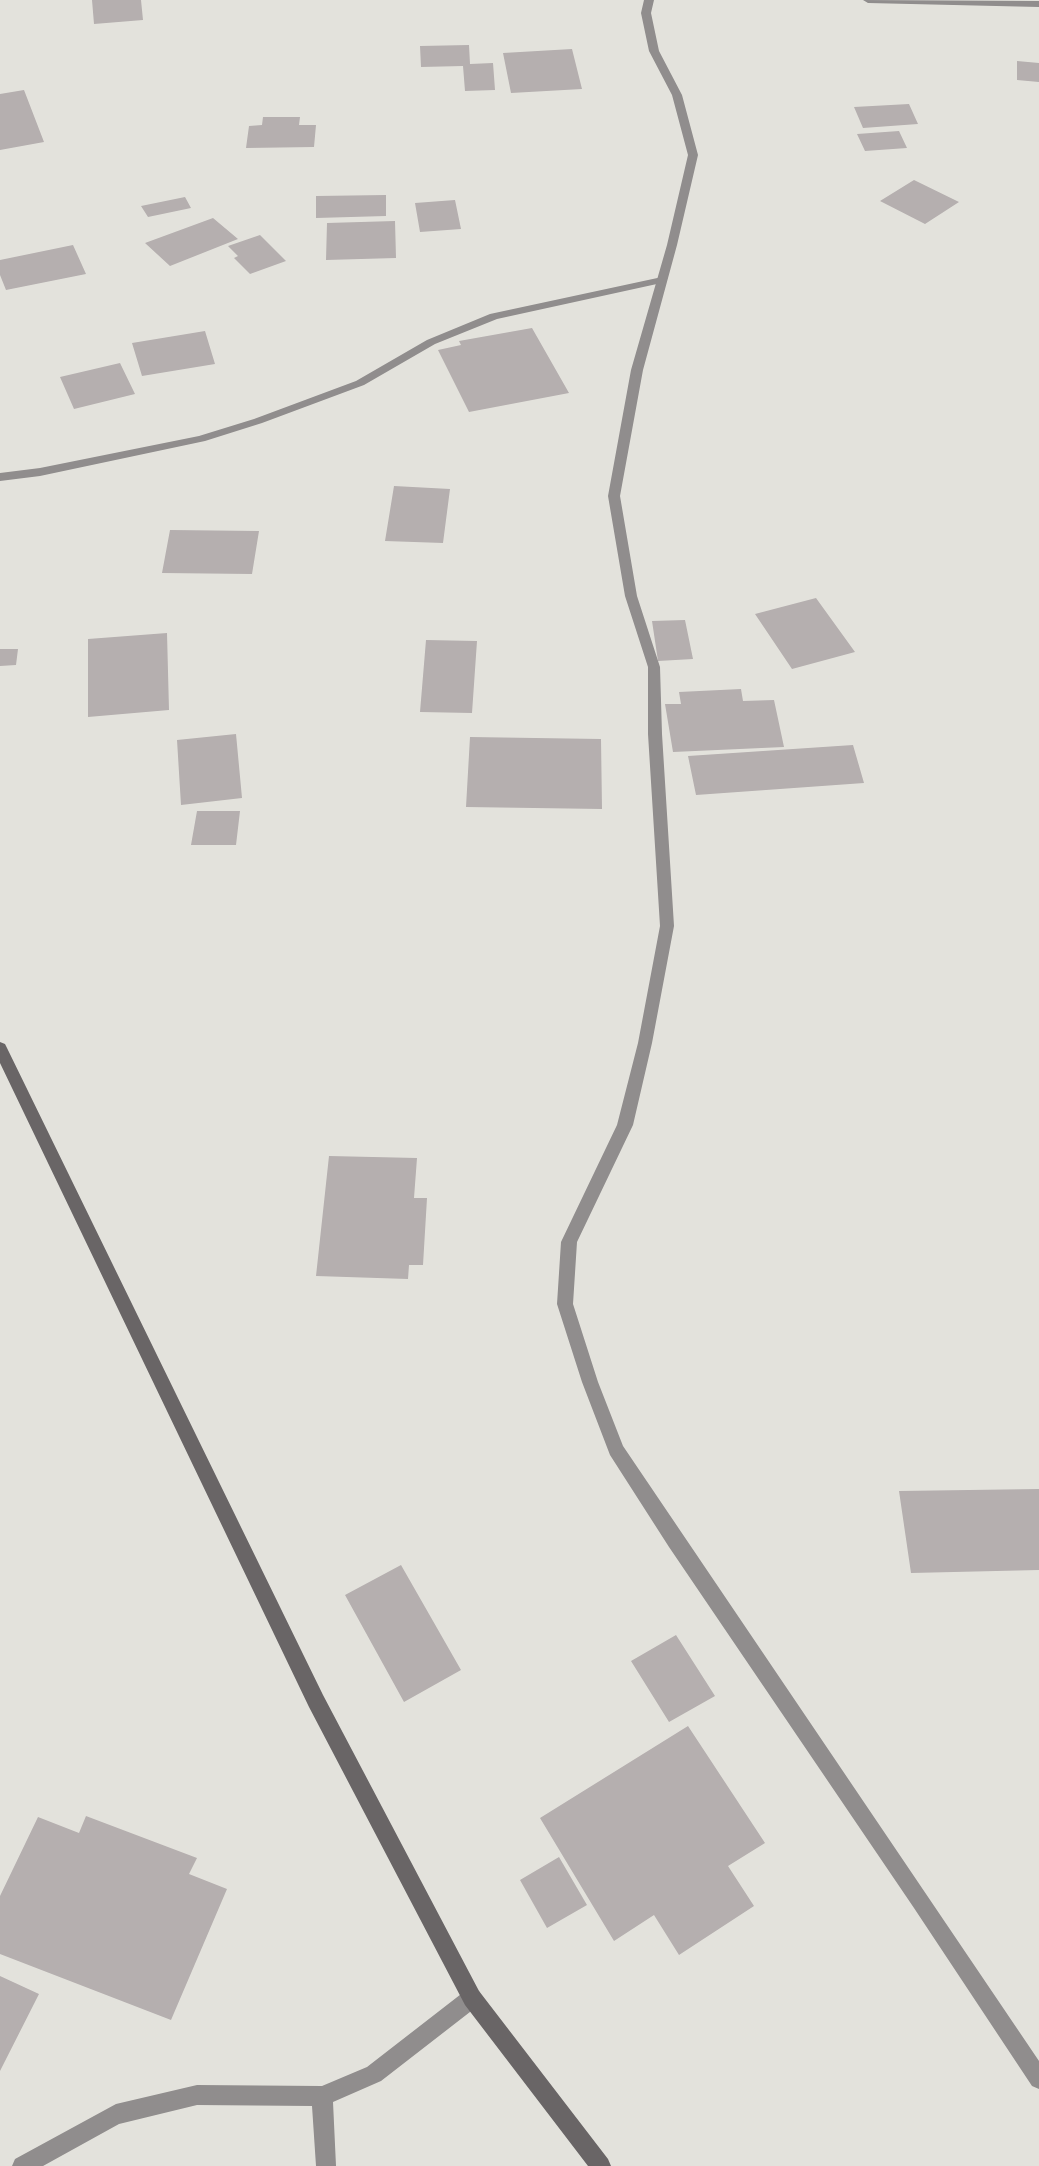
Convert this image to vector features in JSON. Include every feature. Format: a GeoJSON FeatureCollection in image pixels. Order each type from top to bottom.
{"type":"FeatureCollection","features":[{"type":"Feature","properties":{"kind":"street"},"geometry":{"type":"LineString","coordinates":[[649,0],[646,13],[654,51],[677,95],[693,154],[637,370],[614,496],[631,596],[654,667],[654,734],[667,926],[645,1043],[625,1125],[569,1242],[565,1304],[590,1382],[616,1450],[675,1541],[921,1900],[1039,2079]]}},
{"type":"Feature","properties":{"kind":"street"},"geometry":{"type":"LineString","coordinates":[[868,0],[1039,4]]}},
{"type":"Feature","properties":{"kind":"street"},"geometry":{"type":"LineString","coordinates":[[0,477],[100,460],[213,435],[258,422],[360,382],[431,342],[494,316],[662,280]]}},
{"type":"Feature","properties":{"kind":"street"},"geometry":{"type":"LineString","coordinates":[[0,1048],[316,1701],[472,1998],[601,2166]]}},
{"type":"Feature","properties":{"kind":"street"},"geometry":{"type":"LineString","coordinates":[[22,2166],[116,2114],[174,2100],[197,2095],[322,2096],[374,2074],[472,1998]]}},
{"type":"Feature","properties":{"kind":"street"},"geometry":{"type":"LineString","coordinates":[[322,2096],[326,2166]]}},
{"type":"Feature","properties":{"kind":"building"},"geometry":{"type":"Polygon","coordinates":[[[92,0],[141,0],[143,20],[94,24],[92,0]]]}},
{"type":"Feature","properties":{"kind":"building"},"geometry":{"type":"Polygon","coordinates":[[[469,45],[470,64],[493,63],[495,90],[465,91],[463,66],[421,67],[420,46],[469,45]]]}},
{"type":"Feature","properties":{"kind":"building"},"geometry":{"type":"Polygon","coordinates":[[[572,49],[582,89],[511,93],[503,53],[572,49]]]}},
{"type":"Feature","properties":{"kind":"building"},"geometry":{"type":"Polygon","coordinates":[[[1017,61],[1039,63],[1039,82],[1017,80],[1017,61]]]}},
{"type":"Feature","properties":{"kind":"building"},"geometry":{"type":"Polygon","coordinates":[[[24,90],[44,142],[0,150],[0,94],[24,90]]]}},
{"type":"Feature","properties":{"kind":"building"},"geometry":{"type":"Polygon","coordinates":[[[909,104],[918,124],[863,128],[854,107],[909,104]]]}},
{"type":"Feature","properties":{"kind":"building"},"geometry":{"type":"Polygon","coordinates":[[[263,117],[300,117],[299,125],[316,125],[314,147],[246,148],[249,126],[262,125],[263,117]]]}},
{"type":"Feature","properties":{"kind":"building"},"geometry":{"type":"Polygon","coordinates":[[[899,131],[907,148],[865,151],[857,134],[899,131]]]}},
{"type":"Feature","properties":{"kind":"building"},"geometry":{"type":"Polygon","coordinates":[[[914,180],[959,202],[925,224],[880,201],[914,180]]]}},
{"type":"Feature","properties":{"kind":"building"},"geometry":{"type":"Polygon","coordinates":[[[386,195],[386,216],[316,218],[316,196],[386,195]]]}},
{"type":"Feature","properties":{"kind":"building"},"geometry":{"type":"Polygon","coordinates":[[[185,197],[191,208],[148,217],[141,206],[185,197]]]}},
{"type":"Feature","properties":{"kind":"building"},"geometry":{"type":"Polygon","coordinates":[[[455,200],[461,229],[420,232],[415,203],[455,200]]]}},
{"type":"Feature","properties":{"kind":"building"},"geometry":{"type":"Polygon","coordinates":[[[213,218],[238,239],[170,266],[145,243],[213,218]]]}},
{"type":"Feature","properties":{"kind":"building"},"geometry":{"type":"Polygon","coordinates":[[[395,221],[396,258],[326,260],[327,223],[395,221]]]}},
{"type":"Feature","properties":{"kind":"building"},"geometry":{"type":"Polygon","coordinates":[[[260,235],[286,261],[250,274],[234,258],[238,256],[228,246],[260,235]]]}},
{"type":"Feature","properties":{"kind":"building"},"geometry":{"type":"Polygon","coordinates":[[[73,245],[86,274],[6,290],[0,275],[0,260],[73,245]]]}},
{"type":"Feature","properties":{"kind":"building"},"geometry":{"type":"Polygon","coordinates":[[[532,328],[569,393],[469,412],[438,350],[461,345],[459,341],[532,328]]]}},
{"type":"Feature","properties":{"kind":"building"},"geometry":{"type":"Polygon","coordinates":[[[205,331],[215,364],[142,376],[132,343],[205,331]]]}},
{"type":"Feature","properties":{"kind":"building"},"geometry":{"type":"Polygon","coordinates":[[[120,363],[135,394],[74,409],[60,377],[120,363]]]}},
{"type":"Feature","properties":{"kind":"building"},"geometry":{"type":"Polygon","coordinates":[[[394,486],[450,489],[443,543],[385,541],[394,486]]]}},
{"type":"Feature","properties":{"kind":"building"},"geometry":{"type":"Polygon","coordinates":[[[170,530],[259,531],[252,574],[162,573],[170,530]]]}},
{"type":"Feature","properties":{"kind":"building"},"geometry":{"type":"Polygon","coordinates":[[[816,598],[855,652],[792,669],[755,614],[816,598]]]}},
{"type":"Feature","properties":{"kind":"building"},"geometry":{"type":"Polygon","coordinates":[[[685,620],[693,659],[658,661],[652,621],[685,620]]]}},
{"type":"Feature","properties":{"kind":"building"},"geometry":{"type":"Polygon","coordinates":[[[167,633],[169,710],[88,717],[88,639],[167,633]]]}},
{"type":"Feature","properties":{"kind":"building"},"geometry":{"type":"Polygon","coordinates":[[[426,640],[477,641],[472,713],[420,712],[426,640]]]}},
{"type":"Feature","properties":{"kind":"building"},"geometry":{"type":"Polygon","coordinates":[[[0,649],[18,649],[16,665],[0,666],[0,649]]]}},
{"type":"Feature","properties":{"kind":"building"},"geometry":{"type":"Polygon","coordinates":[[[741,689],[743,701],[774,700],[784,747],[673,752],[665,704],[681,704],[679,692],[741,689]]]}},
{"type":"Feature","properties":{"kind":"building"},"geometry":{"type":"Polygon","coordinates":[[[236,734],[242,798],[181,805],[177,740],[236,734]]]}},
{"type":"Feature","properties":{"kind":"building"},"geometry":{"type":"Polygon","coordinates":[[[470,737],[601,739],[602,809],[466,807],[470,737]]]}},
{"type":"Feature","properties":{"kind":"building"},"geometry":{"type":"Polygon","coordinates":[[[853,745],[864,783],[696,795],[688,756],[853,745]]]}},
{"type":"Feature","properties":{"kind":"building"},"geometry":{"type":"Polygon","coordinates":[[[197,811],[240,811],[236,845],[191,845],[197,811]]]}},
{"type":"Feature","properties":{"kind":"building"},"geometry":{"type":"Polygon","coordinates":[[[329,1156],[417,1158],[414,1198],[427,1198],[423,1265],[409,1265],[408,1279],[316,1276],[329,1156]]]}},
{"type":"Feature","properties":{"kind":"building"},"geometry":{"type":"Polygon","coordinates":[[[1039,1489],[1039,1570],[911,1573],[899,1491],[1039,1489]]]}},
{"type":"Feature","properties":{"kind":"building"},"geometry":{"type":"Polygon","coordinates":[[[401,1565],[461,1670],[404,1702],[345,1595],[401,1565]]]}},
{"type":"Feature","properties":{"kind":"building"},"geometry":{"type":"Polygon","coordinates":[[[676,1635],[715,1696],[669,1722],[631,1661],[676,1635]]]}},
{"type":"Feature","properties":{"kind":"building"},"geometry":{"type":"Polygon","coordinates":[[[688,1726],[765,1843],[728,1866],[754,1906],[679,1955],[654,1915],[614,1941],[540,1818],[688,1726]]]}},
{"type":"Feature","properties":{"kind":"building"},"geometry":{"type":"Polygon","coordinates":[[[86,1816],[197,1858],[189,1874],[227,1889],[171,2020],[0,1954],[0,1896],[38,1817],[79,1833],[86,1816]]]}},
{"type":"Feature","properties":{"kind":"building"},"geometry":{"type":"Polygon","coordinates":[[[559,1857],[587,1905],[547,1928],[520,1880],[559,1857]]]}},
{"type":"Feature","properties":{"kind":"building"},"geometry":{"type":"Polygon","coordinates":[[[0,1976],[39,1994],[0,2071],[0,1976]]]}}]}
